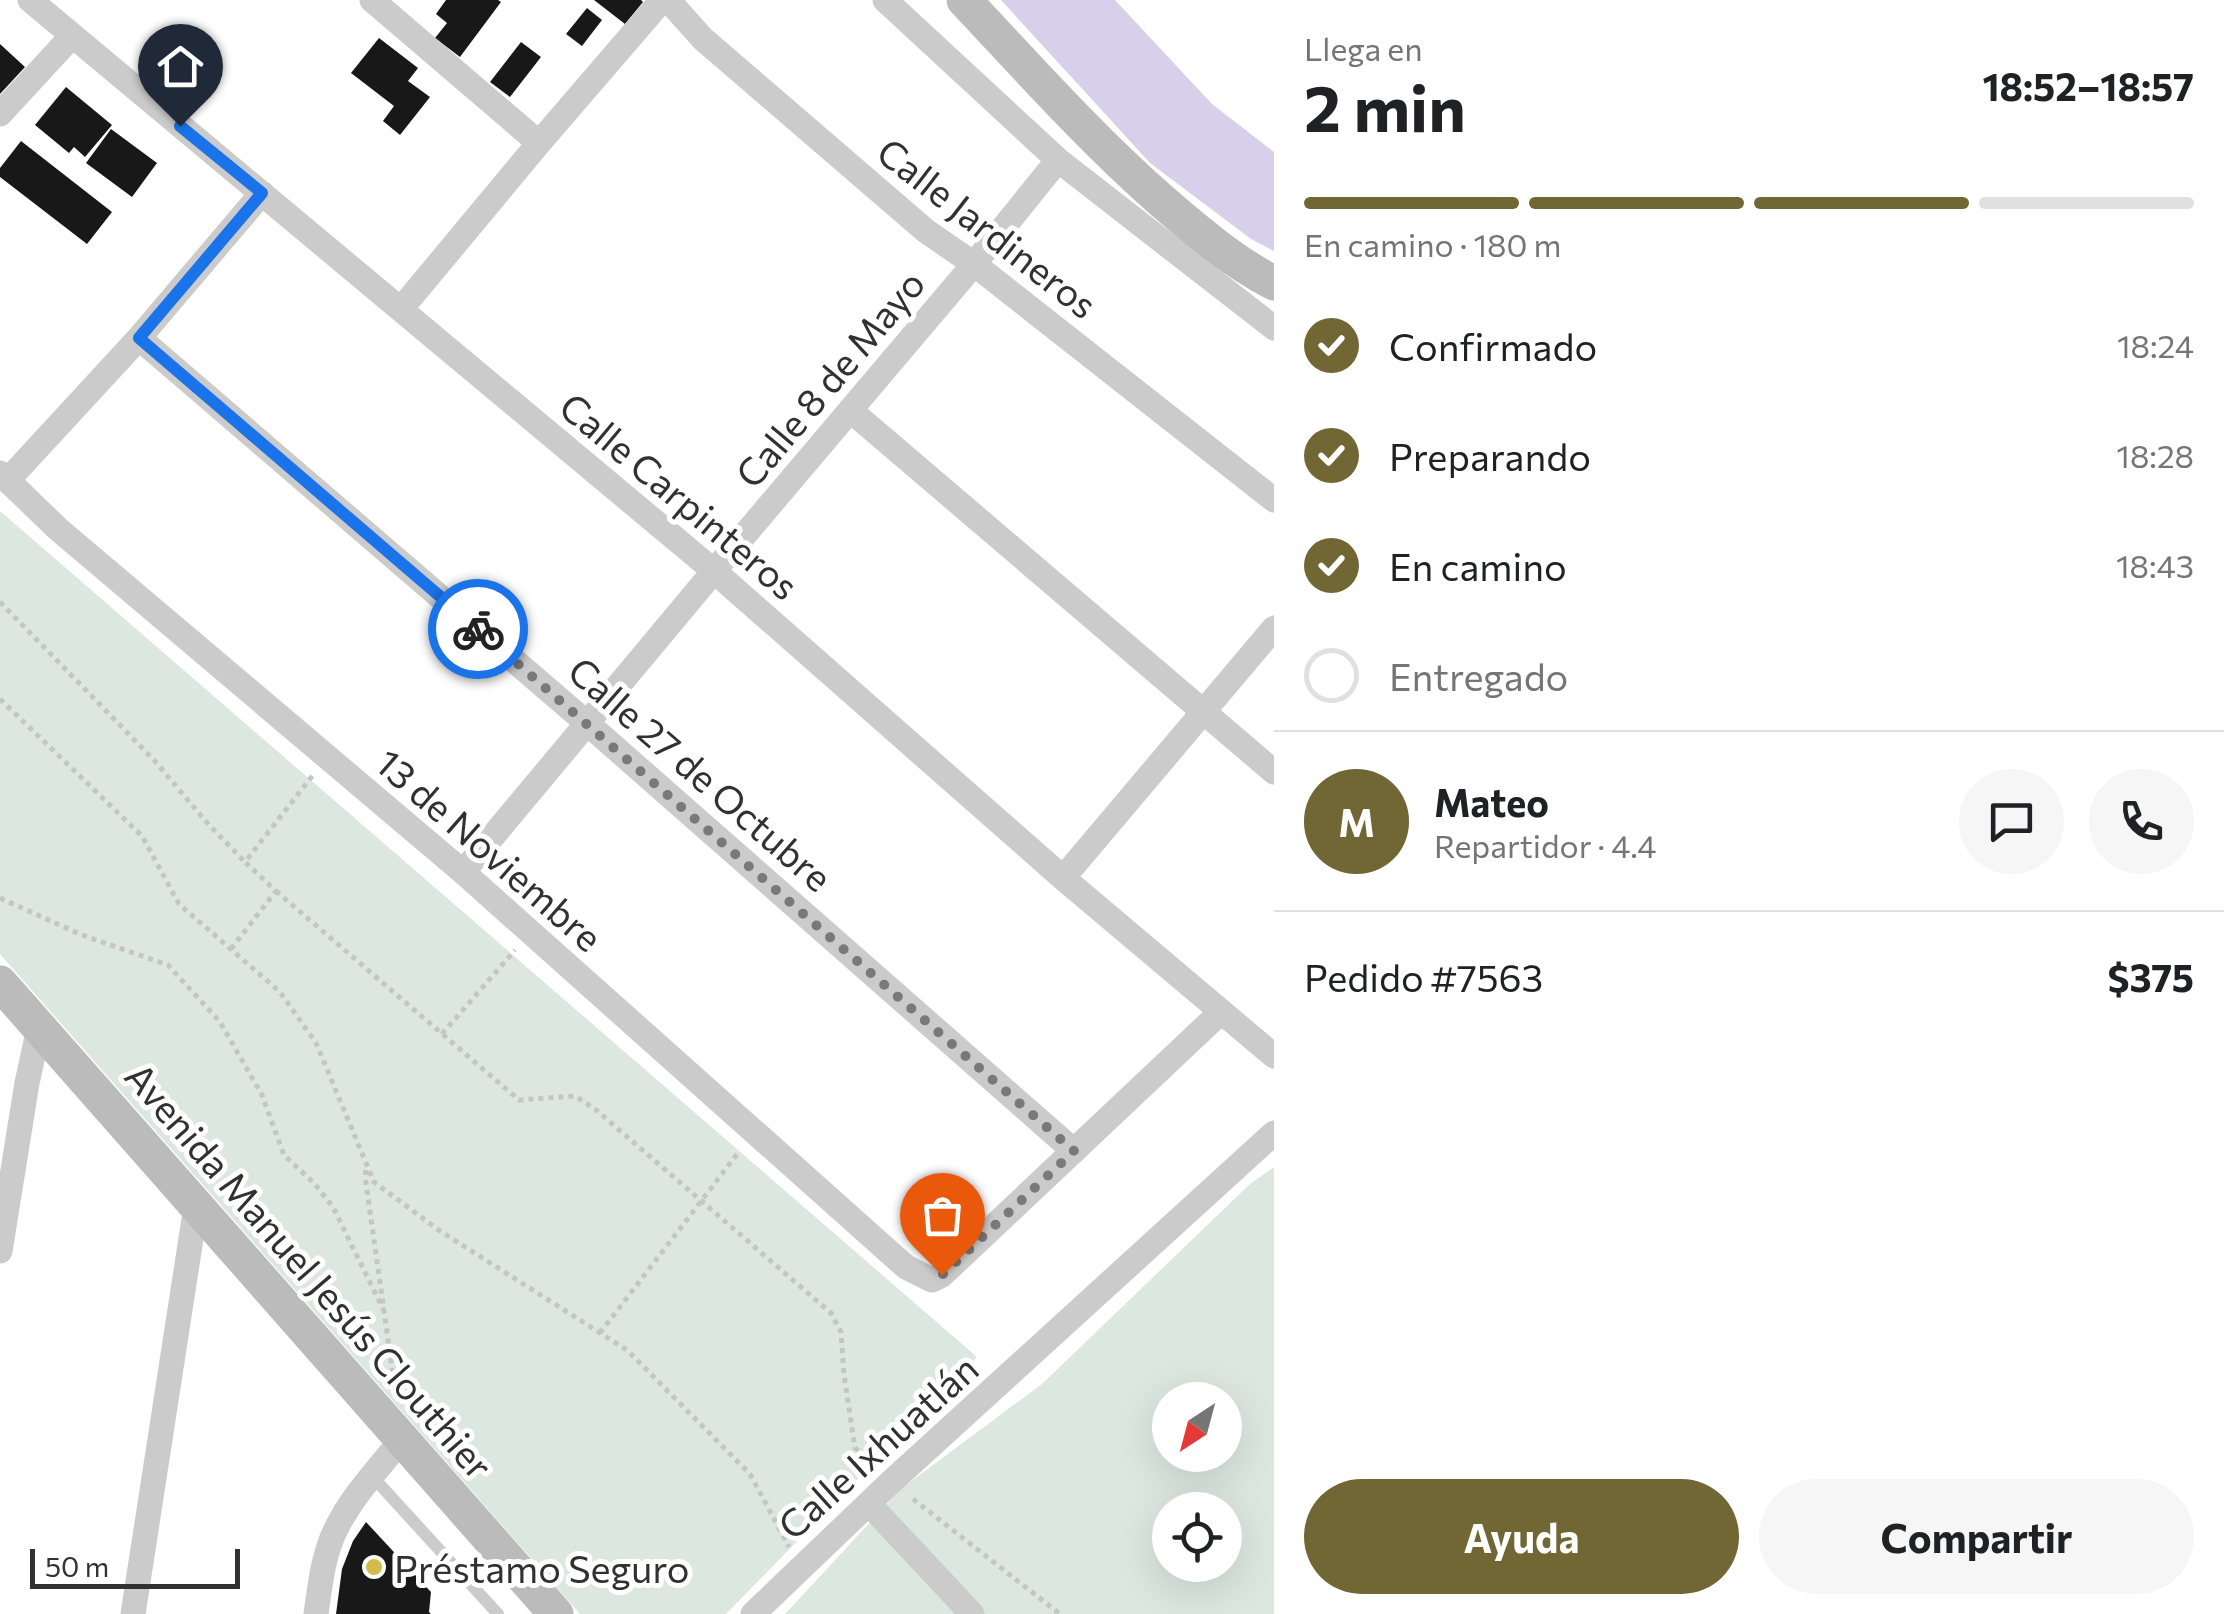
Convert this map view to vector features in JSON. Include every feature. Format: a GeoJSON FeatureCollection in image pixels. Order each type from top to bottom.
{"type":"FeatureCollection","features":[{"type":"Feature","properties":{"kind":"street"},"geometry":{"type":"LineString","coordinates":[[372,0],[538,143]]}},
{"type":"Feature","properties":{"kind":"street"},"geometry":{"type":"LineString","coordinates":[[400,309],[538,143],[665,0]]}},
{"type":"Feature","properties":{"kind":"street","name":"Calle Jardineros"},"geometry":{"type":"LineString","coordinates":[[665,0],[703,39],[926,231],[974,264],[1274,500]]}},
{"type":"Feature","properties":{"kind":"street"},"geometry":{"type":"LineString","coordinates":[[884,0],[1058,160],[1274,328]]}},
{"type":"Feature","properties":{"kind":"street"},"geometry":{"type":"LineString","coordinates":[[964,0],[1119,164],[1196,230],[1274,283]]}},
{"type":"Feature","properties":{"kind":"street","name":"Calle Carpinteros"},"geometry":{"type":"LineString","coordinates":[[34,1],[714,571],[1062,878],[1274,1056]]}},
{"type":"Feature","properties":{"kind":"street"},"geometry":{"type":"LineString","coordinates":[[0,114],[72,36]]}},
{"type":"Feature","properties":{"kind":"street","name":"Calle 8 de Mayo"},"geometry":{"type":"LineString","coordinates":[[462,872],[1058,160]]}},
{"type":"Feature","properties":{"kind":"street"},"geometry":{"type":"LineString","coordinates":[[4,477],[139,338],[262,193]]}},
{"type":"Feature","properties":{"kind":"street","name":"Calle 27 de Octubre"},"geometry":{"type":"LineString","coordinates":[[139,338],[588,724],[1074,1151]]}},
{"type":"Feature","properties":{"kind":"street"},"geometry":{"type":"LineString","coordinates":[[850,410],[1274,772]]}},
{"type":"Feature","properties":{"kind":"street","name":"13 de Noviembre"},"geometry":{"type":"LineString","coordinates":[[4,477],[58,529],[462,872],[906,1267],[932,1280],[942,1275],[1074,1151]]}},
{"type":"Feature","properties":{"kind":"street"},"geometry":{"type":"LineString","coordinates":[[1062,878],[1274,628]]}},
{"type":"Feature","properties":{"kind":"street","name":"Avenida Manuel Jesús Clouthier"},"geometry":{"type":"LineString","coordinates":[[0,982],[556,1614]]}},
{"type":"Feature","properties":{"kind":"street"},"geometry":{"type":"LineString","coordinates":[[1074,1151],[1220,1012]]}},
{"type":"Feature","properties":{"kind":"street"},"geometry":{"type":"LineString","coordinates":[[0,1251],[27,1083],[40,1028]]}},
{"type":"Feature","properties":{"kind":"street"},"geometry":{"type":"LineString","coordinates":[[0,1079],[27,1083]]}},
{"type":"Feature","properties":{"kind":"street","name":"Calle Ixhuatlán"},"geometry":{"type":"LineString","coordinates":[[753,1614],[891,1482],[1274,1134]]}},
{"type":"Feature","properties":{"kind":"street"},"geometry":{"type":"LineString","coordinates":[[133,1614],[196,1206]]}},
{"type":"Feature","properties":{"kind":"street"},"geometry":{"type":"LineString","coordinates":[[316,1614],[325,1558],[335,1530],[372,1476],[393,1429]]}},
{"type":"Feature","properties":{"kind":"street"},"geometry":{"type":"LineString","coordinates":[[869,1504],[972,1614]]}},
{"type":"Feature","properties":{"kind":"lane"},"geometry":{"type":"LineString","coordinates":[[372,1476],[498,1614]]}},
{"type":"Feature","properties":{"kind":"path"},"geometry":{"type":"LineString","coordinates":[[0,602],[154,760],[245,862],[519,1100],[575,1096],[595,1109],[832,1313],[842,1332],[855,1448],[882,1460],[891,1482],[1060,1614]]}},
{"type":"Feature","properties":{"kind":"path"},"geometry":{"type":"LineString","coordinates":[[0,699],[142,836],[179,904],[280,992],[316,1043],[374,1182],[440,1231],[627,1350],[750,1474],[800,1567]]}},
{"type":"Feature","properties":{"kind":"path"},"geometry":{"type":"LineString","coordinates":[[245,862],[328,758]]}},
{"type":"Feature","properties":{"kind":"path"},"geometry":{"type":"LineString","coordinates":[[230,948],[276,891]]}},
{"type":"Feature","properties":{"kind":"path"},"geometry":{"type":"LineString","coordinates":[[0,898],[82,935],[168,966],[220,1022],[262,1095],[284,1154],[333,1207],[384,1311]]}},
{"type":"Feature","properties":{"kind":"path"},"geometry":{"type":"LineString","coordinates":[[442,1034],[530,933]]}},
{"type":"Feature","properties":{"kind":"path"},"geometry":{"type":"LineString","coordinates":[[600,1334],[754,1132]]}},
{"type":"Feature","properties":{"kind":"path"},"geometry":{"type":"LineString","coordinates":[[367,1166],[364,1176],[394,1381],[393,1429]]}},
{"type":"Feature","properties":{"kind":"shaded area"},"geometry":{"type":"Polygon","coordinates":[[[1001,0],[1115,0],[1212,104],[1274,152],[1274,251],[1251,239],[1150,163],[1001,0]]]}},
{"type":"Feature","properties":{"kind":"shaded area"},"geometry":{"type":"Polygon","coordinates":[[[0,511],[977,1357],[726,1614],[580,1614],[0,954],[0,511]]]}},
{"type":"Feature","properties":{"kind":"shaded area"},"geometry":{"type":"Polygon","coordinates":[[[1274,1167],[1274,1614],[785,1614],[902,1488],[1042,1384],[1250,1184],[1274,1167]]]}},
{"type":"Feature","properties":{"kind":"building"},"geometry":{"type":"Polygon","coordinates":[[[446,0],[501,2],[460,57],[435,38],[447,23],[436,14],[446,0]]]}},
{"type":"Feature","properties":{"kind":"building"},"geometry":{"type":"Polygon","coordinates":[[[594,0],[641,0],[643,2],[625,24],[594,0]]]}},
{"type":"Feature","properties":{"kind":"building"},"geometry":{"type":"Polygon","coordinates":[[[587,8],[602,20],[582,46],[566,34],[587,8]]]}},
{"type":"Feature","properties":{"kind":"building"},"geometry":{"type":"Polygon","coordinates":[[[379,38],[418,68],[408,81],[430,97],[400,135],[383,121],[394,106],[351,73],[379,38]]]}},
{"type":"Feature","properties":{"kind":"building"},"geometry":{"type":"Polygon","coordinates":[[[521,42],[541,57],[510,97],[490,82],[521,42]]]}},
{"type":"Feature","properties":{"kind":"building"},"geometry":{"type":"Polygon","coordinates":[[[0,44],[25,67],[0,94],[0,44]]]}},
{"type":"Feature","properties":{"kind":"building"},"geometry":{"type":"Polygon","coordinates":[[[66,87],[112,125],[85,157],[74,147],[69,153],[35,125],[66,87]]]}},
{"type":"Feature","properties":{"kind":"building"},"geometry":{"type":"Polygon","coordinates":[[[111,129],[157,163],[132,197],[86,163],[111,129]]]}},
{"type":"Feature","properties":{"kind":"building"},"geometry":{"type":"Polygon","coordinates":[[[21,141],[112,212],[87,244],[0,177],[0,168],[21,141]]]}},
{"type":"Feature","properties":{"kind":"building","name":"Préstamo Seguro"},"geometry":{"type":"Polygon","coordinates":[[[366,1522],[431,1592],[431,1614],[336,1614],[342,1569],[366,1522]]]}},
{"type":"Feature","properties":{"kind":"way so far"},"geometry":{"type":"LineString","coordinates":[[478,629],[1074,1151],[942,1275]]}},
{"type":"Feature","properties":{"kind":"place","name":"Préstamo Seguro"},"geometry":{"type":"Point","coordinates":[374,1567]}},
{"type":"Feature","properties":{"kind":"route"},"geometry":{"type":"LineString","coordinates":[[180,126],[262,193],[139,338],[478,629]]}}]}
